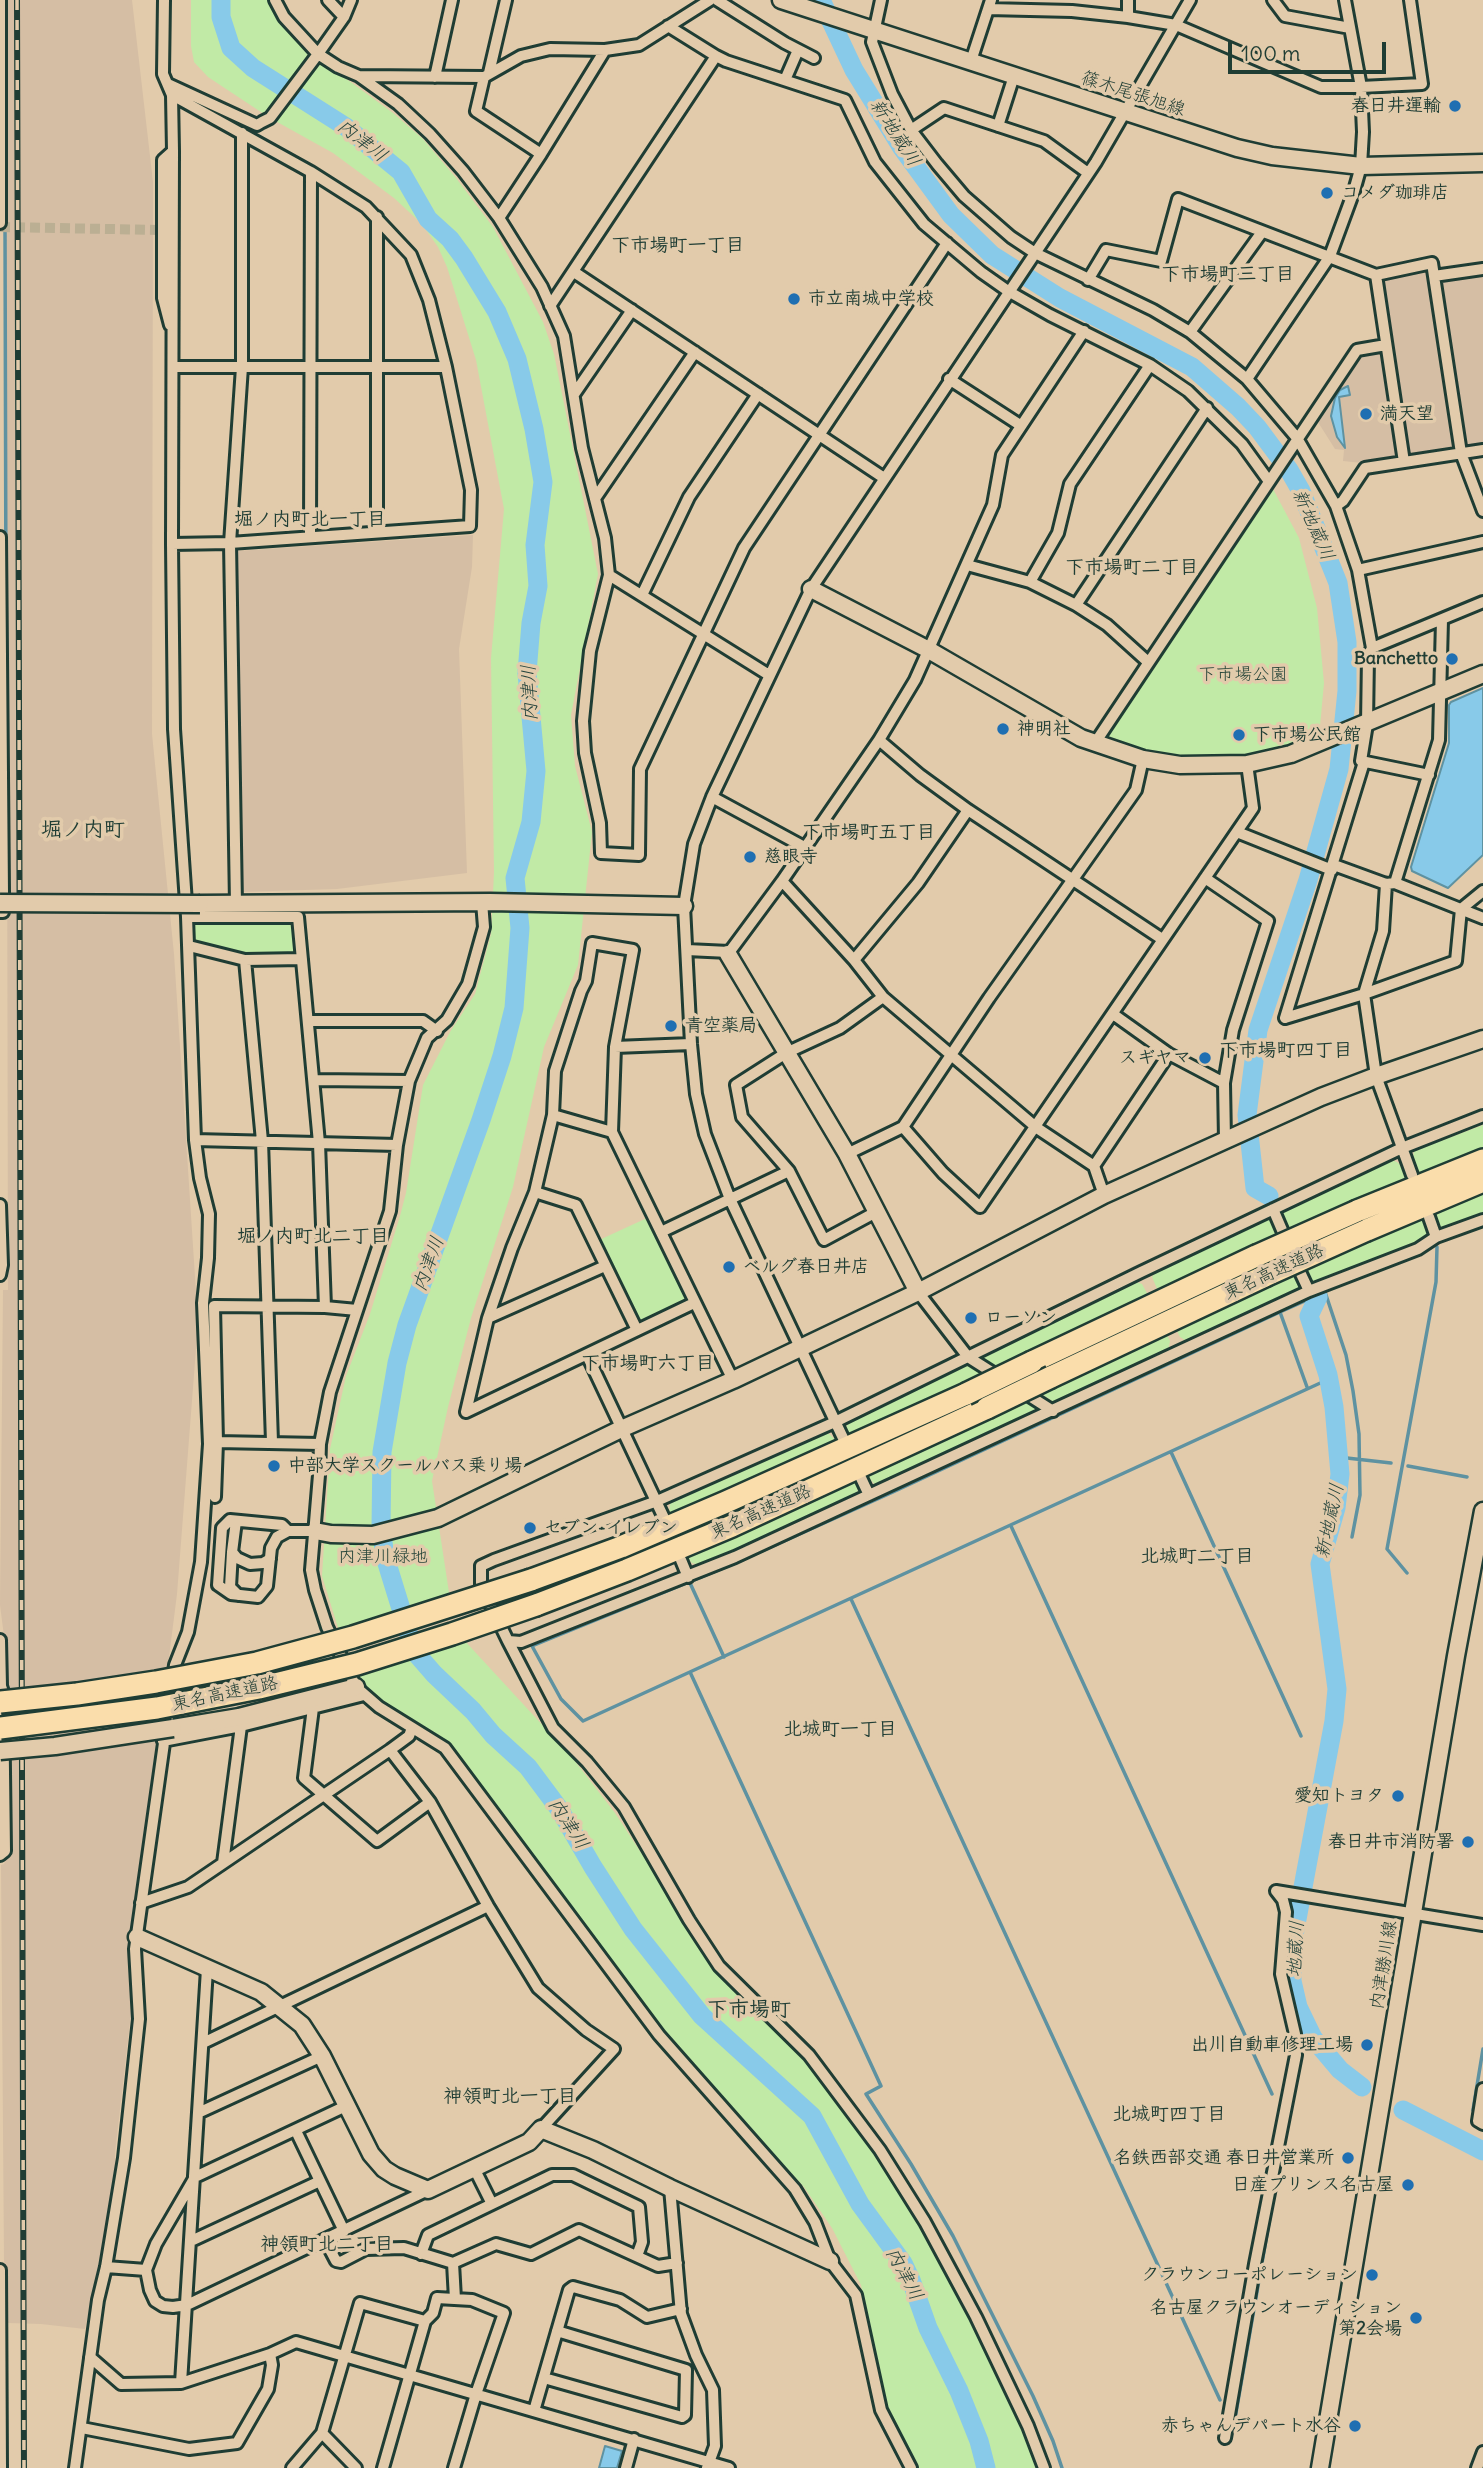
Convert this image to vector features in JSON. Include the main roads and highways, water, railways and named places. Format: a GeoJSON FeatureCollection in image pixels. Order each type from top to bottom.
{"type":"FeatureCollection","features":[{"type":"Feature","properties":{"kind":"highway","name":"東名高速道路"},"geometry":{"type":"LineString","coordinates":[[1,1740],[259,1688],[357,1664],[536,1605],[627,1570],[732,1526],[1265,1276],[1362,1221],[1483,1160]]}},
{"type":"Feature","properties":{"kind":"highway","name":"東名高速道路"},"geometry":{"type":"LineString","coordinates":[[0,1691],[156,1682],[257,1663],[430,1614],[531,1580],[621,1547],[715,1507],[966,1394],[1256,1256],[1483,1181]]}},
{"type":"Feature","properties":{"kind":"water"},"geometry":{"type":"Polygon","coordinates":[[[1348,386],[1350,395],[1339,397],[1345,448],[1337,437],[1331,416],[1335,398],[1340,390],[1348,386]]]}},
{"type":"Feature","properties":{"kind":"water"},"geometry":{"type":"Polygon","coordinates":[[[1483,688],[1483,855],[1448,888],[1412,871],[1411,867],[1449,743],[1449,705],[1483,688]]]}},
{"type":"Feature","properties":{"kind":"water"},"geometry":{"type":"Polygon","coordinates":[[[605,2446],[622,2451],[617,2468],[599,2468],[605,2446]]]}},
{"type":"Feature","properties":{"kind":"waterway","name":"内津川"},"geometry":{"type":"LineString","coordinates":[[221,0],[221,17],[231,48],[253,68],[346,127],[401,172],[428,219],[450,239],[464,258],[497,312],[517,359],[534,429],[543,482],[535,545],[538,586],[531,623],[527,673],[536,771],[531,822],[515,878],[520,928],[514,1008],[481,1120],[407,1325],[397,1363],[382,1452],[381,1527],[385,1557],[414,1651],[493,1735],[528,1767],[560,1810],[633,1929],[702,2016],[812,2116],[860,2204],[903,2263],[928,2328],[959,2391],[979,2441],[986,2468]]}},
{"type":"Feature","properties":{"kind":"waterway","name":"新地蔵川"},"geometry":{"type":"LineString","coordinates":[[821,0],[854,70],[902,148],[951,215],[992,255],[1060,298],[1192,367],[1238,407],[1257,427],[1301,491],[1338,583],[1347,642],[1347,691],[1339,769],[1308,880],[1258,1030],[1247,1115],[1255,1188],[1269,1196]]}},
{"type":"Feature","properties":{"kind":"waterway"},"geometry":{"type":"LineString","coordinates":[[5,20],[5,85]]}},
{"type":"Feature","properties":{"kind":"waterway"},"geometry":{"type":"LineString","coordinates":[[5,222],[6,614]]}},
{"type":"Feature","properties":{"kind":"waterway"},"geometry":{"type":"LineString","coordinates":[[1407,1573],[1387,1549],[1436,1282],[1437,1247]]}},
{"type":"Feature","properties":{"kind":"waterway"},"geometry":{"type":"LineString","coordinates":[[1307,1387],[1280,1312],[1325,1292],[1346,1355],[1359,1434],[1360,1495],[1352,1537]]}},
{"type":"Feature","properties":{"kind":"waterway","name":"新地蔵川"},"geometry":{"type":"LineString","coordinates":[[1318,1297],[1309,1316],[1328,1375],[1334,1407],[1340,1474],[1336,1508],[1320,1564],[1337,1689],[1334,1721],[1292,1946],[1292,1981],[1298,2007],[1313,2038],[1340,2070],[1362,2087]]}},
{"type":"Feature","properties":{"kind":"waterway"},"geometry":{"type":"LineString","coordinates":[[1280,1312],[731,1565],[532,1646],[561,1699],[583,1721],[1329,1379]]}},
{"type":"Feature","properties":{"kind":"waterway"},"geometry":{"type":"LineString","coordinates":[[1171,1452],[1301,1736]]}},
{"type":"Feature","properties":{"kind":"waterway"},"geometry":{"type":"LineString","coordinates":[[1338,1457],[1391,1463]]}},
{"type":"Feature","properties":{"kind":"waterway"},"geometry":{"type":"LineString","coordinates":[[1408,1466],[1467,1477]]}},
{"type":"Feature","properties":{"kind":"waterway"},"geometry":{"type":"LineString","coordinates":[[1011,1526],[1272,2094]]}},
{"type":"Feature","properties":{"kind":"waterway"},"geometry":{"type":"LineString","coordinates":[[690,1583],[724,1657]]}},
{"type":"Feature","properties":{"kind":"waterway"},"geometry":{"type":"LineString","coordinates":[[851,1599],[1220,2400]]}},
{"type":"Feature","properties":{"kind":"waterway"},"geometry":{"type":"LineString","coordinates":[[690,1672],[881,2086],[866,2094],[953,2236],[1033,2396],[1062,2468]]}},
{"type":"Feature","properties":{"kind":"waterway"},"geometry":{"type":"LineString","coordinates":[[1299,2049],[1313,2038]]}},
{"type":"Feature","properties":{"kind":"waterway"},"geometry":{"type":"LineString","coordinates":[[1473,2110],[1483,2049]]}},
{"type":"Feature","properties":{"kind":"waterway","name":"地蔵川"},"geometry":{"type":"LineString","coordinates":[[1403,2110],[1483,2151]]}},
{"type":"Feature","properties":{"kind":"waterway"},"geometry":{"type":"LineString","coordinates":[[1233,2430],[1275,2188]]}},
{"type":"Feature","properties":{"kind":"tunnel"},"geometry":{"type":"LineString","coordinates":[[0,227],[163,230]]}},
{"type":"Feature","properties":{"kind":"railway"},"geometry":{"type":"LineString","coordinates":[[17,0],[24,2468]]}},
{"type":"Feature","properties":{"kind":"place","name":"春日井運輸"},"geometry":{"type":"Point","coordinates":[1455,106]}},
{"type":"Feature","properties":{"kind":"place","name":"コメダ珈琲店"},"geometry":{"type":"Point","coordinates":[1327,193]}},
{"type":"Feature","properties":{"kind":"place","name":"市立南城中学校"},"geometry":{"type":"Point","coordinates":[794,299]}},
{"type":"Feature","properties":{"kind":"place","name":"満天望"},"geometry":{"type":"Point","coordinates":[1366,414]}},
{"type":"Feature","properties":{"kind":"place","name":"Banchetto"},"geometry":{"type":"Point","coordinates":[1452,659]}},
{"type":"Feature","properties":{"kind":"place","name":"神明社"},"geometry":{"type":"Point","coordinates":[1003,729]}},
{"type":"Feature","properties":{"kind":"place","name":"下市場公民館"},"geometry":{"type":"Point","coordinates":[1239,735]}},
{"type":"Feature","properties":{"kind":"place","name":"慈眼寺"},"geometry":{"type":"Point","coordinates":[750,857]}},
{"type":"Feature","properties":{"kind":"place","name":"青空薬局"},"geometry":{"type":"Point","coordinates":[671,1026]}},
{"type":"Feature","properties":{"kind":"place","name":"スギヤマ"},"geometry":{"type":"Point","coordinates":[1205,1058]}},
{"type":"Feature","properties":{"kind":"place","name":"ベルグ春日井店"},"geometry":{"type":"Point","coordinates":[729,1267]}},
{"type":"Feature","properties":{"kind":"place","name":"ローソン"},"geometry":{"type":"Point","coordinates":[971,1318]}},
{"type":"Feature","properties":{"kind":"place","name":"中部大学スクールバス乗り場"},"geometry":{"type":"Point","coordinates":[274,1466]}},
{"type":"Feature","properties":{"kind":"place","name":"セブン-イレブン"},"geometry":{"type":"Point","coordinates":[530,1528]}},
{"type":"Feature","properties":{"kind":"place","name":"愛知トヨタ"},"geometry":{"type":"Point","coordinates":[1398,1796]}},
{"type":"Feature","properties":{"kind":"place","name":"春日井市消防署"},"geometry":{"type":"Point","coordinates":[1468,1842]}},
{"type":"Feature","properties":{"kind":"place","name":"出川自動車修理工場"},"geometry":{"type":"Point","coordinates":[1367,2045]}},
{"type":"Feature","properties":{"kind":"place","name":"名鉄西部交通 春日井営業所"},"geometry":{"type":"Point","coordinates":[1348,2158]}},
{"type":"Feature","properties":{"kind":"place","name":"日産プリンス名古屋"},"geometry":{"type":"Point","coordinates":[1408,2185]}},
{"type":"Feature","properties":{"kind":"place","name":"クラウンコーポレーション"},"geometry":{"type":"Point","coordinates":[1372,2275]}},
{"type":"Feature","properties":{"kind":"place","name":"名古屋クラウンオーディション 第2会場"},"geometry":{"type":"Point","coordinates":[1416,2318]}},
{"type":"Feature","properties":{"kind":"place","name":"赤ちゃんデパート水谷"},"geometry":{"type":"Point","coordinates":[1355,2426]}},
{"type":"Feature","properties":{"kind":"district","name":"下市場町一丁目"},"geometry":{"type":"Point","coordinates":[678,246]}},
{"type":"Feature","properties":{"kind":"district","name":"下市場町三丁目"},"geometry":{"type":"Point","coordinates":[1228,275]}},
{"type":"Feature","properties":{"kind":"district","name":"堀ノ内町北一丁目"},"geometry":{"type":"Point","coordinates":[310,520]}},
{"type":"Feature","properties":{"kind":"district","name":"下市場町二丁目"},"geometry":{"type":"Point","coordinates":[1132,568]}},
{"type":"Feature","properties":{"kind":"district","name":"堀ノ内町"},"geometry":{"type":"Point","coordinates":[83,830]}},
{"type":"Feature","properties":{"kind":"district","name":"下市場町五丁目"},"geometry":{"type":"Point","coordinates":[869,833]}},
{"type":"Feature","properties":{"kind":"district","name":"下市場町四丁目"},"geometry":{"type":"Point","coordinates":[1286,1051]}},
{"type":"Feature","properties":{"kind":"district","name":"堀ノ内町北二丁目"},"geometry":{"type":"Point","coordinates":[313,1237]}},
{"type":"Feature","properties":{"kind":"district","name":"下市場町六丁目"},"geometry":{"type":"Point","coordinates":[648,1364]}},
{"type":"Feature","properties":{"kind":"district","name":"北城町二丁目"},"geometry":{"type":"Point","coordinates":[1197,1557]}},
{"type":"Feature","properties":{"kind":"district","name":"北城町一丁目"},"geometry":{"type":"Point","coordinates":[840,1730]}},
{"type":"Feature","properties":{"kind":"district","name":"下市場町"},"geometry":{"type":"Point","coordinates":[749,2010]}},
{"type":"Feature","properties":{"kind":"district","name":"神領町北一丁目"},"geometry":{"type":"Point","coordinates":[510,2097]}},
{"type":"Feature","properties":{"kind":"district","name":"北城町四丁目"},"geometry":{"type":"Point","coordinates":[1169,2115]}},
{"type":"Feature","properties":{"kind":"district","name":"神領町北二丁目"},"geometry":{"type":"Point","coordinates":[327,2245]}},
{"type":"Feature","properties":{"kind":"park label","name":"下市場公園"},"geometry":{"type":"Point","coordinates":[1243,675]}},
{"type":"Feature","properties":{"kind":"park label","name":"内津川緑地"},"geometry":{"type":"Point","coordinates":[383,1557]}}]}
